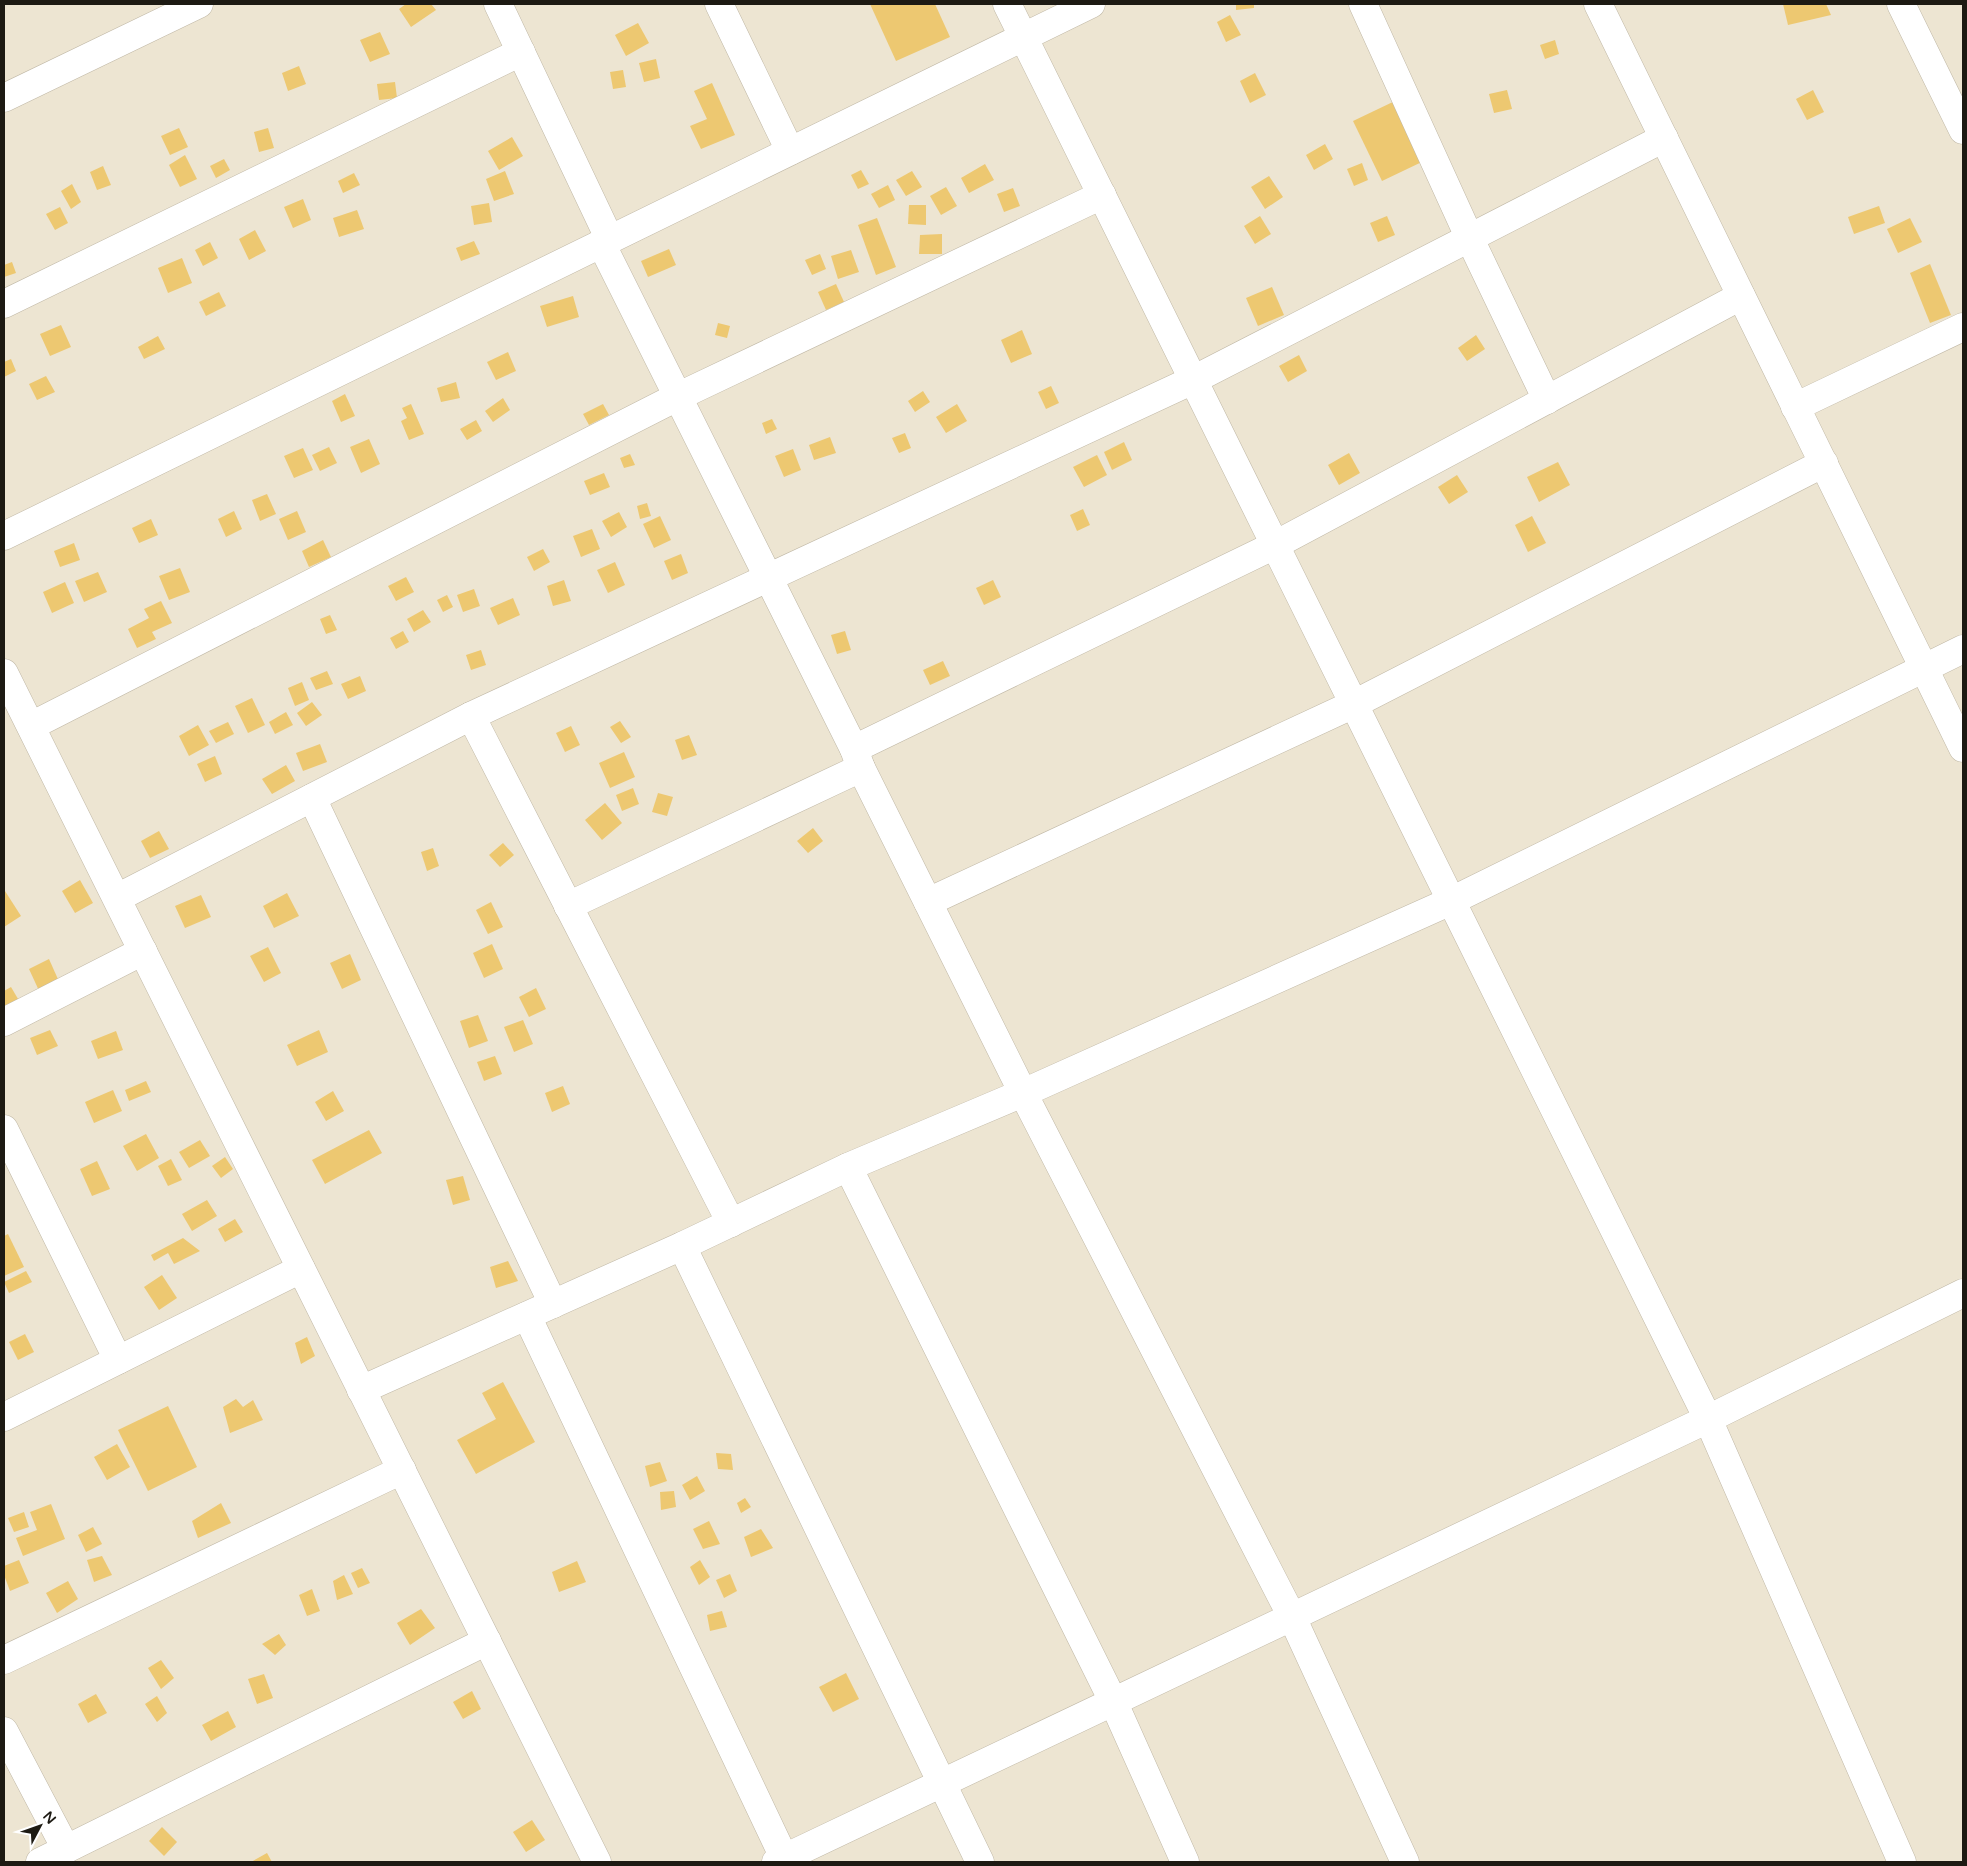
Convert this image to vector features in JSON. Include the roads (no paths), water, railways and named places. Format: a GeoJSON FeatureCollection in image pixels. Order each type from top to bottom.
{"type":"FeatureCollection","features":[{"type":"Feature","properties":{"kind":"street"},"geometry":{"type":"LineString","coordinates":[[4,98],[199,4]]}},
{"type":"Feature","properties":{"kind":"street"},"geometry":{"type":"LineString","coordinates":[[498,4],[677,397],[1023,1093],[1292,1617],[1405,1862]]}},
{"type":"Feature","properties":{"kind":"street"},"geometry":{"type":"LineString","coordinates":[[719,4],[790,151]]}},
{"type":"Feature","properties":{"kind":"street"},"geometry":{"type":"LineString","coordinates":[[1007,4],[1708,1419],[1902,1862]]}},
{"type":"Feature","properties":{"kind":"street"},"geometry":{"type":"LineString","coordinates":[[4,536],[1091,4]]}},
{"type":"Feature","properties":{"kind":"street"},"geometry":{"type":"LineString","coordinates":[[1363,4],[1470,239],[1547,400]]}},
{"type":"Feature","properties":{"kind":"street"},"geometry":{"type":"LineString","coordinates":[[1598,4],[1963,748]]}},
{"type":"Feature","properties":{"kind":"street"},"geometry":{"type":"LineString","coordinates":[[1901,4],[1963,130]]}},
{"type":"Feature","properties":{"kind":"street"},"geometry":{"type":"LineString","coordinates":[[4,304],[521,52]]}},
{"type":"Feature","properties":{"kind":"street"},"geometry":{"type":"LineString","coordinates":[[116,898],[471,716],[1193,380],[1664,138]]}},
{"type":"Feature","properties":{"kind":"street"},"geometry":{"type":"LineString","coordinates":[[31,726],[677,397],[1102,195]]}},
{"type":"Feature","properties":{"kind":"street"},"geometry":{"type":"LineString","coordinates":[[568,906],[1275,545],[1742,296]]}},
{"type":"Feature","properties":{"kind":"street"},"geometry":{"type":"LineString","coordinates":[[1795,407],[1963,327]]}},
{"type":"Feature","properties":{"kind":"street"},"geometry":{"type":"LineString","coordinates":[[928,902],[1354,704],[1824,463]]}},
{"type":"Feature","properties":{"kind":"street"},"geometry":{"type":"LineString","coordinates":[[362,1390],[682,1246],[848,1167],[1023,1093],[1451,901],[1963,649]]}},
{"type":"Feature","properties":{"kind":"street"},"geometry":{"type":"LineString","coordinates":[[4,672],[597,1862]]}},
{"type":"Feature","properties":{"kind":"street"},"geometry":{"type":"LineString","coordinates":[[471,716],[731,1223]]}},
{"type":"Feature","properties":{"kind":"street"},"geometry":{"type":"LineString","coordinates":[[312,798],[553,1304]]}},
{"type":"Feature","properties":{"kind":"street"},"geometry":{"type":"LineString","coordinates":[[4,1022],[143,951]]}},
{"type":"Feature","properties":{"kind":"street"},"geometry":{"type":"LineString","coordinates":[[4,1129],[118,1360]]}},
{"type":"Feature","properties":{"kind":"street"},"geometry":{"type":"LineString","coordinates":[[848,1167],[1113,1701],[1185,1862]]}},
{"type":"Feature","properties":{"kind":"street"},"geometry":{"type":"LineString","coordinates":[[682,1246],[980,1862]]}},
{"type":"Feature","properties":{"kind":"street"},"geometry":{"type":"LineString","coordinates":[[4,1416],[301,1269]]}},
{"type":"Feature","properties":{"kind":"street"},"geometry":{"type":"LineString","coordinates":[[527,1316],[782,1861],[943,1785],[1113,1701],[1708,1419],[1963,1293]]}},
{"type":"Feature","properties":{"kind":"street"},"geometry":{"type":"LineString","coordinates":[[4,1660],[402,1470]]}},
{"type":"Feature","properties":{"kind":"street"},"geometry":{"type":"LineString","coordinates":[[40,1862],[487,1641]]}},
{"type":"Feature","properties":{"kind":"street"},"geometry":{"type":"LineString","coordinates":[[4,1731],[66,1849]]}}]}
